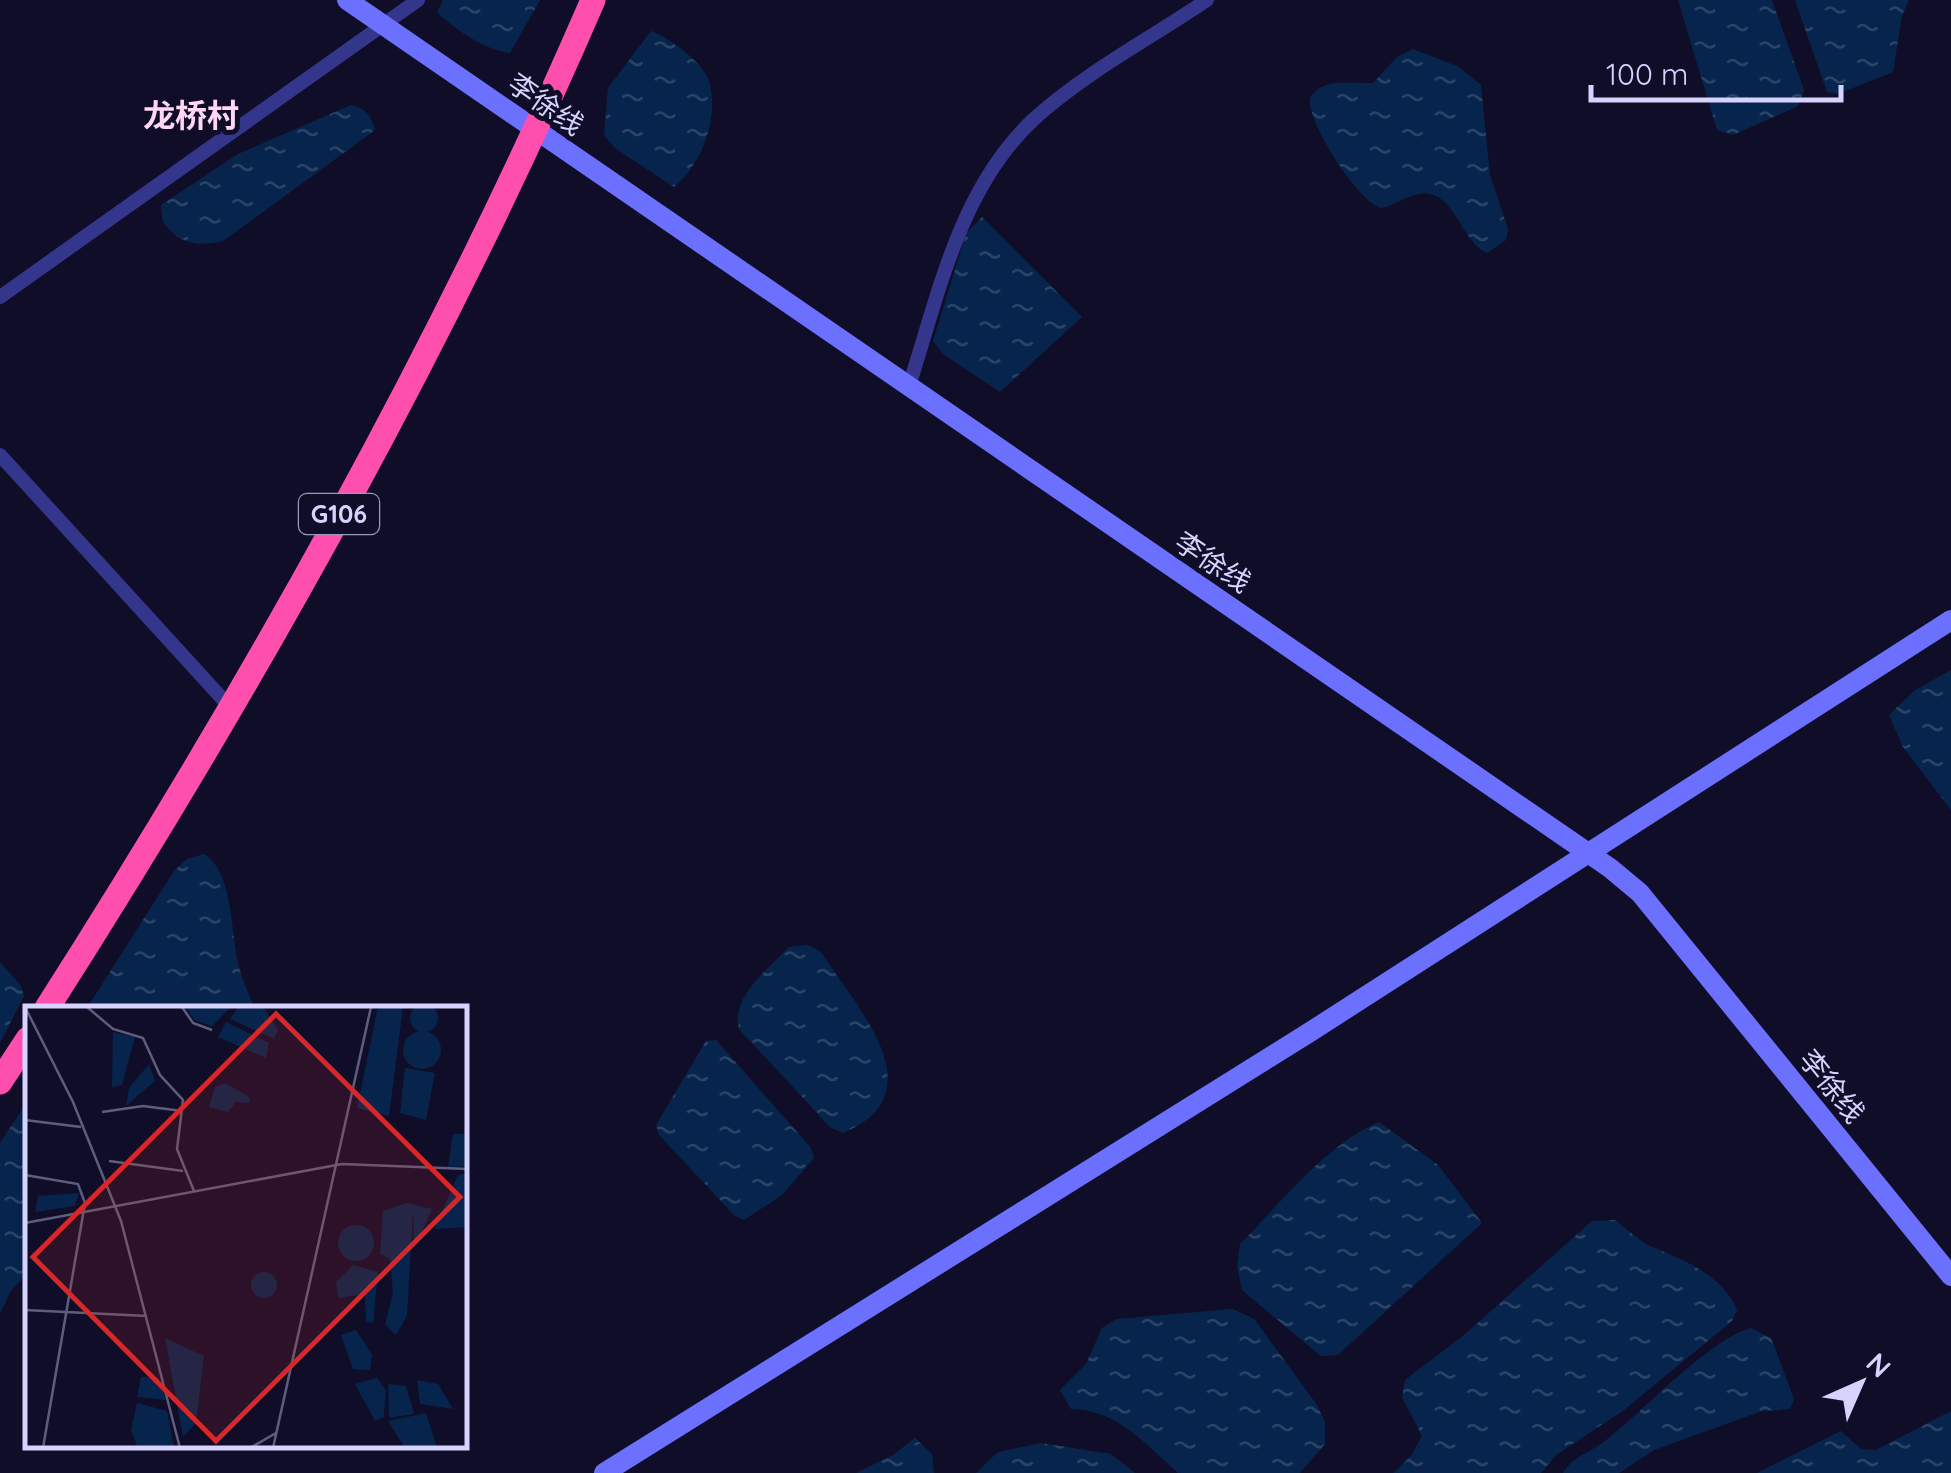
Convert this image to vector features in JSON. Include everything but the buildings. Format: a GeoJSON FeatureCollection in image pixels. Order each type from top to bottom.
{"type":"FeatureCollection","features":[{"type":"Feature","properties":{"kind":"highway","name":"G106"},"geometry":{"type":"LineString","coordinates":[[48,1006],[229,706],[398,405],[593,0]]}},
{"type":"Feature","properties":{"kind":"highway"},"geometry":{"type":"LineString","coordinates":[[0,1082],[25,1044]]}},
{"type":"Feature","properties":{"kind":"main road","name":"李徐线"},"geometry":{"type":"LineString","coordinates":[[347,0],[1587,852],[1640,893],[1951,1276]]}},
{"type":"Feature","properties":{"kind":"main road"},"geometry":{"type":"LineString","coordinates":[[604,1473],[1293,1043],[1951,620]]}},
{"type":"Feature","properties":{"kind":"street"},"geometry":{"type":"LineString","coordinates":[[0,297],[386,27],[418,0]]}},
{"type":"Feature","properties":{"kind":"street"},"geometry":{"type":"LineString","coordinates":[[909,386],[959,230],[1010,146],[1054,103],[1207,0]]}},
{"type":"Feature","properties":{"kind":"street"},"geometry":{"type":"LineString","coordinates":[[0,455],[229,706]]}},
{"type":"Feature","properties":{"kind":"water"},"geometry":{"type":"Polygon","coordinates":[[[443,0],[540,0],[510,53],[480,43],[452,25],[437,12],[443,0]]]}},
{"type":"Feature","properties":{"kind":"water"},"geometry":{"type":"Polygon","coordinates":[[[1678,0],[1772,0],[1804,90],[1798,106],[1733,135],[1717,130],[1678,0]]]}},
{"type":"Feature","properties":{"kind":"water"},"geometry":{"type":"Polygon","coordinates":[[[1795,0],[1909,0],[1902,15],[1893,72],[1838,94],[1827,92],[1795,0]]]}},
{"type":"Feature","properties":{"kind":"water"},"geometry":{"type":"Polygon","coordinates":[[[651,31],[676,45],[700,66],[712,95],[706,139],[693,166],[674,187],[615,148],[604,135],[608,88],[651,31]]]}},
{"type":"Feature","properties":{"kind":"water"},"geometry":{"type":"Polygon","coordinates":[[[1413,49],[1459,67],[1481,85],[1490,175],[1508,229],[1506,240],[1487,253],[1449,207],[1431,194],[1414,195],[1382,208],[1372,203],[1348,178],[1316,124],[1310,98],[1316,91],[1330,84],[1373,83],[1397,57],[1413,49]]]}},
{"type":"Feature","properties":{"kind":"water"},"geometry":{"type":"Polygon","coordinates":[[[351,105],[366,113],[375,129],[223,241],[189,242],[163,222],[161,205],[238,154],[351,105]]]}},
{"type":"Feature","properties":{"kind":"water"},"geometry":{"type":"Polygon","coordinates":[[[982,217],[1082,317],[1000,392],[943,354],[933,341],[966,234],[982,217]]]}},
{"type":"Feature","properties":{"kind":"water"},"geometry":{"type":"Polygon","coordinates":[[[1951,670],[1951,810],[1903,747],[1889,715],[1914,691],[1951,670]]]}},
{"type":"Feature","properties":{"kind":"water"},"geometry":{"type":"Polygon","coordinates":[[[204,854],[221,876],[240,970],[253,1006],[88,1006],[174,871],[187,859],[204,854]]]}},
{"type":"Feature","properties":{"kind":"water"},"geometry":{"type":"Polygon","coordinates":[[[808,945],[821,952],[869,1023],[887,1073],[885,1096],[871,1116],[843,1133],[830,1127],[739,1029],[740,1006],[753,984],[789,947],[808,945]]]}},
{"type":"Feature","properties":{"kind":"water"},"geometry":{"type":"Polygon","coordinates":[[[0,962],[21,986],[24,996],[0,1043],[0,962]]]}},
{"type":"Feature","properties":{"kind":"water"},"geometry":{"type":"Polygon","coordinates":[[[716,1040],[811,1148],[814,1158],[782,1195],[744,1220],[735,1216],[659,1135],[656,1125],[706,1041],[716,1040]]]}},
{"type":"Feature","properties":{"kind":"water"},"geometry":{"type":"Polygon","coordinates":[[[25,1105],[25,1275],[10,1292],[0,1314],[0,1143],[25,1105]]]}},
{"type":"Feature","properties":{"kind":"water"},"geometry":{"type":"Polygon","coordinates":[[[1379,1122],[1438,1165],[1482,1223],[1338,1355],[1321,1356],[1242,1290],[1237,1266],[1240,1244],[1322,1160],[1379,1122]]]}},
{"type":"Feature","properties":{"kind":"water"},"geometry":{"type":"Polygon","coordinates":[[[1615,1220],[1645,1243],[1713,1279],[1737,1310],[1732,1321],[1624,1410],[1556,1455],[1541,1473],[1393,1473],[1411,1456],[1422,1436],[1402,1397],[1405,1380],[1464,1335],[1592,1221],[1615,1220]]]}},
{"type":"Feature","properties":{"kind":"water"},"geometry":{"type":"Polygon","coordinates":[[[1233,1309],[1254,1319],[1317,1405],[1325,1422],[1325,1444],[1300,1473],[1178,1473],[1116,1422],[1071,1409],[1060,1390],[1086,1364],[1102,1328],[1117,1319],[1233,1309]]]}},
{"type":"Feature","properties":{"kind":"water"},"geometry":{"type":"Polygon","coordinates":[[[1751,1328],[1771,1338],[1794,1399],[1790,1409],[1762,1411],[1654,1450],[1619,1473],[1563,1473],[1696,1361],[1751,1328]]]}},
{"type":"Feature","properties":{"kind":"water"},"geometry":{"type":"Polygon","coordinates":[[[1951,1411],[1951,1473],[1757,1473],[1841,1431],[1861,1449],[1876,1450],[1951,1411]]]}},
{"type":"Feature","properties":{"kind":"water"},"geometry":{"type":"Polygon","coordinates":[[[915,1438],[932,1454],[934,1473],[856,1473],[893,1455],[915,1438]]]}},
{"type":"Feature","properties":{"kind":"water"},"geometry":{"type":"Polygon","coordinates":[[[1041,1443],[1111,1454],[1135,1473],[976,1473],[998,1452],[1041,1443]]]}},
{"type":"Feature","properties":{"kind":"district","name":"龙桥村"},"geometry":{"type":"Point","coordinates":[191,116]}}]}
